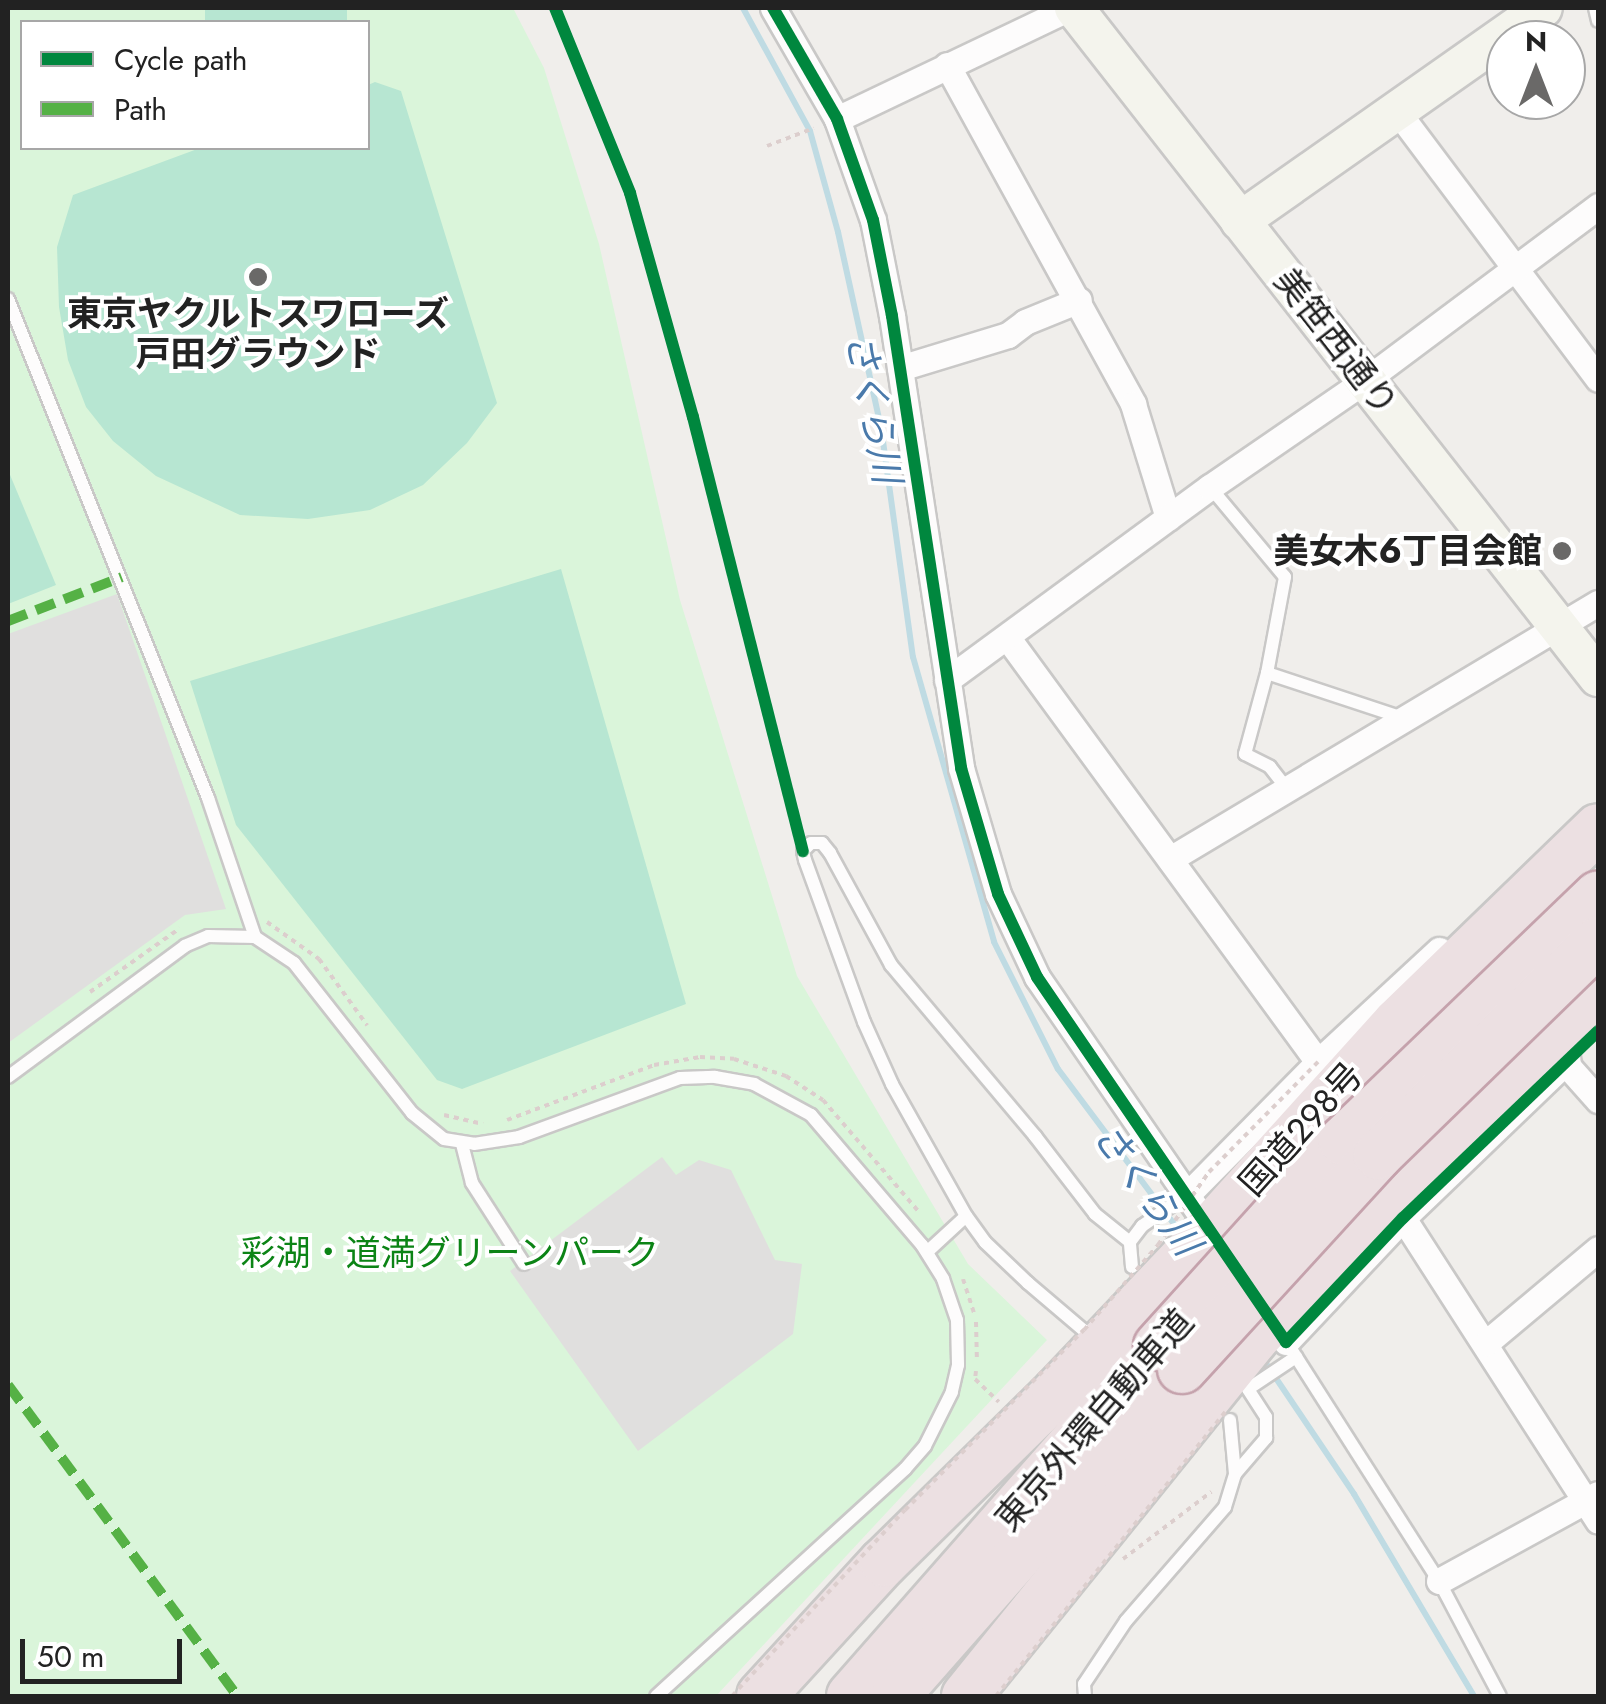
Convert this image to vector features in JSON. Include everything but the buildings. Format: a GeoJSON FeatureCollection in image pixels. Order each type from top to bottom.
{"type":"FeatureCollection","features":[{"type":"Feature","properties":{"kind":"highway","name":"国道298号"},"geometry":{"type":"LineString","coordinates":[[761,1696],[921,1524],[1056,1394],[1092,1338],[1194,1223],[1536,884],[1598,828]]}},
{"type":"Feature","properties":{"kind":"highway"},"geometry":{"type":"LineString","coordinates":[[1344,1141],[1462,995],[1598,857]]}},
{"type":"Feature","properties":{"kind":"highway","name":"東京外環自動車道"},"geometry":{"type":"LineString","coordinates":[[851,1696],[1344,1141],[1598,896]]}},
{"type":"Feature","properties":{"kind":"highway","name":"東京外環自動車道"},"geometry":{"type":"LineString","coordinates":[[895,1696],[1316,1221],[1494,1038],[1598,941]]}},
{"type":"Feature","properties":{"kind":"highway"},"geometry":{"type":"LineString","coordinates":[[1316,1221],[1598,973]]}},
{"type":"Feature","properties":{"kind":"highway"},"geometry":{"type":"LineString","coordinates":[[976,1693],[1268,1349],[1392,1193],[1598,1000]]}},
{"type":"Feature","properties":{"kind":"highway"},"geometry":{"type":"LineString","coordinates":[[800,1696],[880,1609],[1056,1394]]}},
{"type":"Feature","properties":{"kind":"street"},"geometry":{"type":"LineString","coordinates":[[773,8],[873,220],[900,368],[961,768],[998,894],[1037,977],[1194,1223],[1268,1349],[1598,1031]]}},
{"type":"Feature","properties":{"kind":"street"},"geometry":{"type":"LineString","coordinates":[[830,122],[1072,8]]}},
{"type":"Feature","properties":{"kind":"street","name":"美笹西通り"},"geometry":{"type":"LineString","coordinates":[[1072,8],[1598,677]]}},
{"type":"Feature","properties":{"kind":"street"},"geometry":{"type":"LineString","coordinates":[[1240,221],[1543,8]]}},
{"type":"Feature","properties":{"kind":"street"},"geometry":{"type":"LineString","coordinates":[[946,65],[1133,404],[1168,518]]}},
{"type":"Feature","properties":{"kind":"street"},"geometry":{"type":"LineString","coordinates":[[1397,110],[1598,379]]}},
{"type":"Feature","properties":{"kind":"street"},"geometry":{"type":"LineString","coordinates":[[947,680],[1210,487],[1367,379],[1598,206]]}},
{"type":"Feature","properties":{"kind":"street"},"geometry":{"type":"LineString","coordinates":[[900,368],[1008,336],[1025,322],[1079,300]]}},
{"type":"Feature","properties":{"kind":"street"},"geometry":{"type":"LineString","coordinates":[[1170,859],[1409,720],[1598,603]]}},
{"type":"Feature","properties":{"kind":"street"},"geometry":{"type":"LineString","coordinates":[[1006,636],[1318,1062]]}},
{"type":"Feature","properties":{"kind":"street"},"geometry":{"type":"LineString","coordinates":[[1194,1223],[1318,1062],[1506,889],[1536,884]]}},
{"type":"Feature","properties":{"kind":"street"},"geometry":{"type":"LineString","coordinates":[[1565,1063],[1598,1100]]}},
{"type":"Feature","properties":{"kind":"street"},"geometry":{"type":"LineString","coordinates":[[1403,1218],[1595,1505],[1439,1581]]}},
{"type":"Feature","properties":{"kind":"street"},"geometry":{"type":"LineString","coordinates":[[1486,1343],[1598,1249]]}},
{"type":"Feature","properties":{"kind":"lane"},"geometry":{"type":"LineString","coordinates":[[1595,8],[1598,21]]}},
{"type":"Feature","properties":{"kind":"lane"},"geometry":{"type":"LineString","coordinates":[[8,299],[208,798],[255,937]]}},
{"type":"Feature","properties":{"kind":"lane"},"geometry":{"type":"LineString","coordinates":[[1210,487],[1285,577],[1267,674],[1246,754],[1270,767],[1288,790]]}},
{"type":"Feature","properties":{"kind":"lane"},"geometry":{"type":"LineString","coordinates":[[1267,674],[1409,720]]}},
{"type":"Feature","properties":{"kind":"lane"},"geometry":{"type":"LineString","coordinates":[[1092,1338],[1028,1283],[966,1216],[892,1084],[864,1022],[804,860],[803,851],[811,843],[822,843],[830,853],[890,965],[1036,1136],[1095,1214],[1130,1242]]}},
{"type":"Feature","properties":{"kind":"lane"},"geometry":{"type":"LineString","coordinates":[[8,1077],[184,946],[208,936],[255,937],[279,949],[310,980],[412,1113],[444,1138],[462,1144],[519,1137],[680,1078],[736,1080],[773,1090],[811,1115],[927,1252],[951,1299],[959,1338],[952,1392],[937,1426],[905,1470],[656,1696]]}},
{"type":"Feature","properties":{"kind":"lane"},"geometry":{"type":"LineString","coordinates":[[462,1144],[472,1183],[524,1264]]}},
{"type":"Feature","properties":{"kind":"lane"},"geometry":{"type":"LineString","coordinates":[[927,1252],[966,1216]]}},
{"type":"Feature","properties":{"kind":"lane"},"geometry":{"type":"LineString","coordinates":[[1132,1267],[1130,1242],[1142,1226],[1194,1223]]}},
{"type":"Feature","properties":{"kind":"lane"},"geometry":{"type":"LineString","coordinates":[[1235,1474],[1266,1438],[1268,1428],[1248,1389],[1268,1349],[1439,1581],[1500,1696]]}},
{"type":"Feature","properties":{"kind":"lane"},"geometry":{"type":"LineString","coordinates":[[1086,1696],[1084,1684],[1126,1620],[1225,1507],[1235,1474],[1229,1414]]}},
{"type":"Feature","properties":{"kind":"path"},"geometry":{"type":"LineString","coordinates":[[767,146],[830,122]]}},
{"type":"Feature","properties":{"kind":"path"},"geometry":{"type":"LineString","coordinates":[[249,918],[265,921],[307,947],[368,1027]]}},
{"type":"Feature","properties":{"kind":"path"},"geometry":{"type":"LineString","coordinates":[[82,998],[184,926]]}},
{"type":"Feature","properties":{"kind":"path"},"geometry":{"type":"LineString","coordinates":[[500,1122],[654,1065],[700,1056],[734,1059],[786,1076],[822,1100],[922,1216]]}},
{"type":"Feature","properties":{"kind":"path"},"geometry":{"type":"LineString","coordinates":[[732,1696],[906,1510],[1092,1338],[1209,1172],[1318,1062]]}},
{"type":"Feature","properties":{"kind":"path"},"geometry":{"type":"LineString","coordinates":[[435,1109],[457,1120],[484,1124]]}},
{"type":"Feature","properties":{"kind":"path"},"geometry":{"type":"LineString","coordinates":[[976,1693],[1071,1599],[1229,1414]]}},
{"type":"Feature","properties":{"kind":"path"},"geometry":{"type":"LineString","coordinates":[[1071,1599],[1235,1474]]}},
{"type":"Feature","properties":{"kind":"green space","name":"彩湖・道満グリーンパーク"},"geometry":{"type":"Polygon","coordinates":[[[8,8],[513,8],[544,68],[599,244],[680,600],[797,976],[968,1264],[1047,1340],[716,1696],[8,1696],[8,8]]]}},
{"type":"Feature","properties":{"kind":"green space"},"geometry":{"type":"Polygon","coordinates":[[[205,8],[347,8],[347,20],[205,20],[205,8]]]}},
{"type":"Feature","properties":{"kind":"green space","name":"東京ヤクルトスワローズ 戸田グラウンド"},"geometry":{"type":"Polygon","coordinates":[[[375,82],[401,91],[497,403],[467,443],[423,485],[370,510],[308,519],[240,515],[156,476],[113,441],[86,407],[68,360],[59,307],[57,247],[73,195],[195,150],[370,150],[370,84],[375,82]]]}},
{"type":"Feature","properties":{"kind":"green space"},"geometry":{"type":"Polygon","coordinates":[[[8,470],[56,585],[8,604],[8,470]]]}},
{"type":"Feature","properties":{"kind":"green space"},"geometry":{"type":"Polygon","coordinates":[[[561,569],[686,1004],[462,1089],[437,1080],[236,825],[190,681],[561,569]]]}},
{"type":"Feature","properties":{"kind":"shaded area"},"geometry":{"type":"Polygon","coordinates":[[[117,594],[226,909],[185,915],[8,1043],[8,634],[117,594]]]}},
{"type":"Feature","properties":{"kind":"shaded area"},"geometry":{"type":"Polygon","coordinates":[[[662,1157],[676,1175],[699,1160],[731,1170],[775,1260],[802,1264],[793,1334],[638,1451],[510,1271],[662,1157]]]}},
{"type":"Feature","properties":{"kind":"waterway","name":"さくら川"},"geometry":{"type":"LineString","coordinates":[[743,8],[810,131],[838,232],[881,427],[913,657],[994,942],[1058,1069],[1182,1235]]}},
{"type":"Feature","properties":{"kind":"waterway","name":"さくら川"},"geometry":{"type":"LineString","coordinates":[[1263,1359],[1354,1494],[1474,1696]]}},
{"type":"Feature","properties":{"kind":"marked path"},"geometry":{"type":"LineString","coordinates":[[8,621],[122,577]]}},
{"type":"Feature","properties":{"kind":"marked path"},"geometry":{"type":"LineString","coordinates":[[8,1385],[237,1696]]}},
{"type":"Feature","properties":{"kind":"cycle path"},"geometry":{"type":"LineString","coordinates":[[555,8],[630,193],[693,417],[803,851]]}},
{"type":"Feature","properties":{"kind":"cycle path"},"geometry":{"type":"LineString","coordinates":[[773,8],[837,119],[873,220],[892,316],[961,768],[998,894],[1037,977],[1286,1342],[1403,1218],[1598,1031]]}},
{"type":"Feature","properties":{"kind":"place","name":"東京ヤクルトスワローズ 戸田グラウンド"},"geometry":{"type":"Point","coordinates":[258,277]}},
{"type":"Feature","properties":{"kind":"place","name":"美女木6丁目会館"},"geometry":{"type":"Point","coordinates":[1562,551]}}]}
